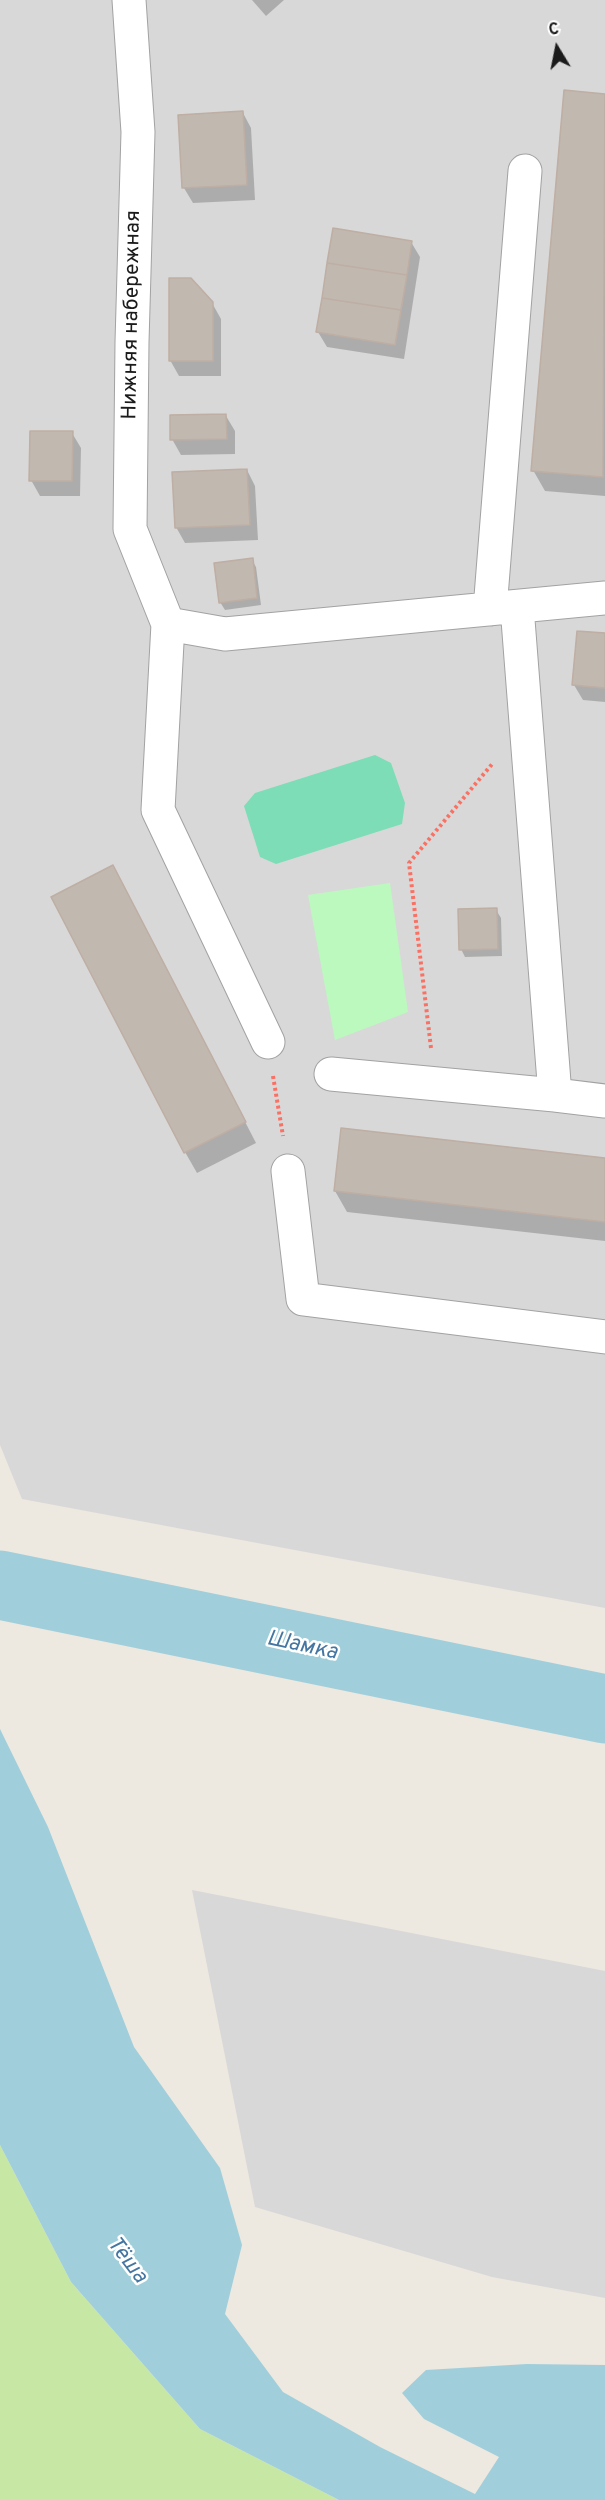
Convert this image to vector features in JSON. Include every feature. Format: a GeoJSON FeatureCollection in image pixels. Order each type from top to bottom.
{"type":"FeatureCollection","features":[{"type":"Feature","properties":{"kind":"street","name":"Нижняя набережная"},"geometry":{"type":"LineString","coordinates":[[129,0],[138,132],[130,529],[168,624]]}},
{"type":"Feature","properties":{"kind":"street"},"geometry":{"type":"LineString","coordinates":[[525,171],[504,608],[526,724],[555,1095]]}},
{"type":"Feature","properties":{"kind":"street"},"geometry":{"type":"LineString","coordinates":[[268,1042],[158,810],[168,624],[225,634],[605,598]]}},
{"type":"Feature","properties":{"kind":"street"},"geometry":{"type":"LineString","coordinates":[[331,1074],[605,1101]]}},
{"type":"Feature","properties":{"kind":"street"},"geometry":{"type":"LineString","coordinates":[[288,1171],[303,1299],[605,1337]]}},
{"type":"Feature","properties":{"kind":"path"},"geometry":{"type":"LineString","coordinates":[[436,1083],[409,863],[526,724]]}},
{"type":"Feature","properties":{"kind":"path"},"geometry":{"type":"LineString","coordinates":[[268,1042],[288,1171]]}},
{"type":"Feature","properties":{"kind":"shaded area"},"geometry":{"type":"Polygon","coordinates":[[[0,0],[605,0],[605,1608],[22,1499],[0,1445],[0,0]]]}},
{"type":"Feature","properties":{"kind":"shaded area"},"geometry":{"type":"Polygon","coordinates":[[[192,1890],[605,1971],[605,2298],[492,2277],[255,2207],[192,1890]]]}},
{"type":"Feature","properties":{"kind":"green space"},"geometry":{"type":"Polygon","coordinates":[[[375,755],[391,763],[405,803],[402,824],[276,864],[260,857],[244,806],[255,793],[375,755]]]}},
{"type":"Feature","properties":{"kind":"green space"},"geometry":{"type":"Polygon","coordinates":[[[390,883],[408,1012],[335,1040],[308,895],[390,883]]]}},
{"type":"Feature","properties":{"kind":"green space"},"geometry":{"type":"Polygon","coordinates":[[[0,2145],[71,2282],[200,2429],[339,2500],[0,2500],[0,2145]]]}},
{"type":"Feature","properties":{"kind":"water","name":"Тёша"},"geometry":{"type":"Polygon","coordinates":[[[0,1729],[48,1827],[134,2047],[220,2168],[242,2245],[225,2314],[283,2392],[380,2447],[475,2494],[499,2457],[424,2419],[402,2393],[426,2370],[527,2364],[605,2365],[605,2500],[339,2500],[200,2429],[71,2282],[0,2145],[0,1729]]]}},
{"type":"Feature","properties":{"kind":"building"},"geometry":{"type":"Polygon","coordinates":[[[564,90],[605,94],[603,477],[531,471],[564,90]]]}},
{"type":"Feature","properties":{"kind":"building"},"geometry":{"type":"Polygon","coordinates":[[[243,111],[247,185],[182,188],[178,115],[243,111]]]}},
{"type":"Feature","properties":{"kind":"building"},"geometry":{"type":"Polygon","coordinates":[[[333,228],[412,241],[407,275],[327,263],[333,228]]]}},
{"type":"Feature","properties":{"kind":"building"},"geometry":{"type":"Polygon","coordinates":[[[327,263],[407,275],[401,310],[322,298],[327,263]]]}},
{"type":"Feature","properties":{"kind":"building"},"geometry":{"type":"Polygon","coordinates":[[[169,278],[191,278],[213,302],[213,361],[169,361],[169,278]]]}},
{"type":"Feature","properties":{"kind":"building"},"geometry":{"type":"Polygon","coordinates":[[[322,298],[401,310],[395,345],[316,332],[322,298]]]}},
{"type":"Feature","properties":{"kind":"building"},"geometry":{"type":"Polygon","coordinates":[[[226,414],[227,439],[170,440],[170,415],[226,414]]]}},
{"type":"Feature","properties":{"kind":"building"},"geometry":{"type":"Polygon","coordinates":[[[30,431],[73,431],[72,481],[29,481],[30,431]]]}},
{"type":"Feature","properties":{"kind":"building"},"geometry":{"type":"Polygon","coordinates":[[[247,469],[250,525],[175,528],[172,472],[247,469]]]}},
{"type":"Feature","properties":{"kind":"building"},"geometry":{"type":"Polygon","coordinates":[[[253,558],[257,598],[219,603],[214,563],[253,558]]]}},
{"type":"Feature","properties":{"kind":"building"},"geometry":{"type":"Polygon","coordinates":[[[577,631],[605,633],[605,688],[572,685],[577,631]]]}},
{"type":"Feature","properties":{"kind":"building"},"geometry":{"type":"Polygon","coordinates":[[[113,865],[246,1122],[184,1153],[51,897],[113,865]]]}},
{"type":"Feature","properties":{"kind":"building"},"geometry":{"type":"Polygon","coordinates":[[[497,908],[498,949],[459,950],[458,909],[497,908]]]}},
{"type":"Feature","properties":{"kind":"building"},"geometry":{"type":"Polygon","coordinates":[[[341,1128],[605,1158],[605,1222],[334,1191],[341,1128]]]}},
{"type":"Feature","properties":{"kind":"waterway","name":"Шамка"},"geometry":{"type":"LineString","coordinates":[[0,1585],[605,1709]]}}]}
